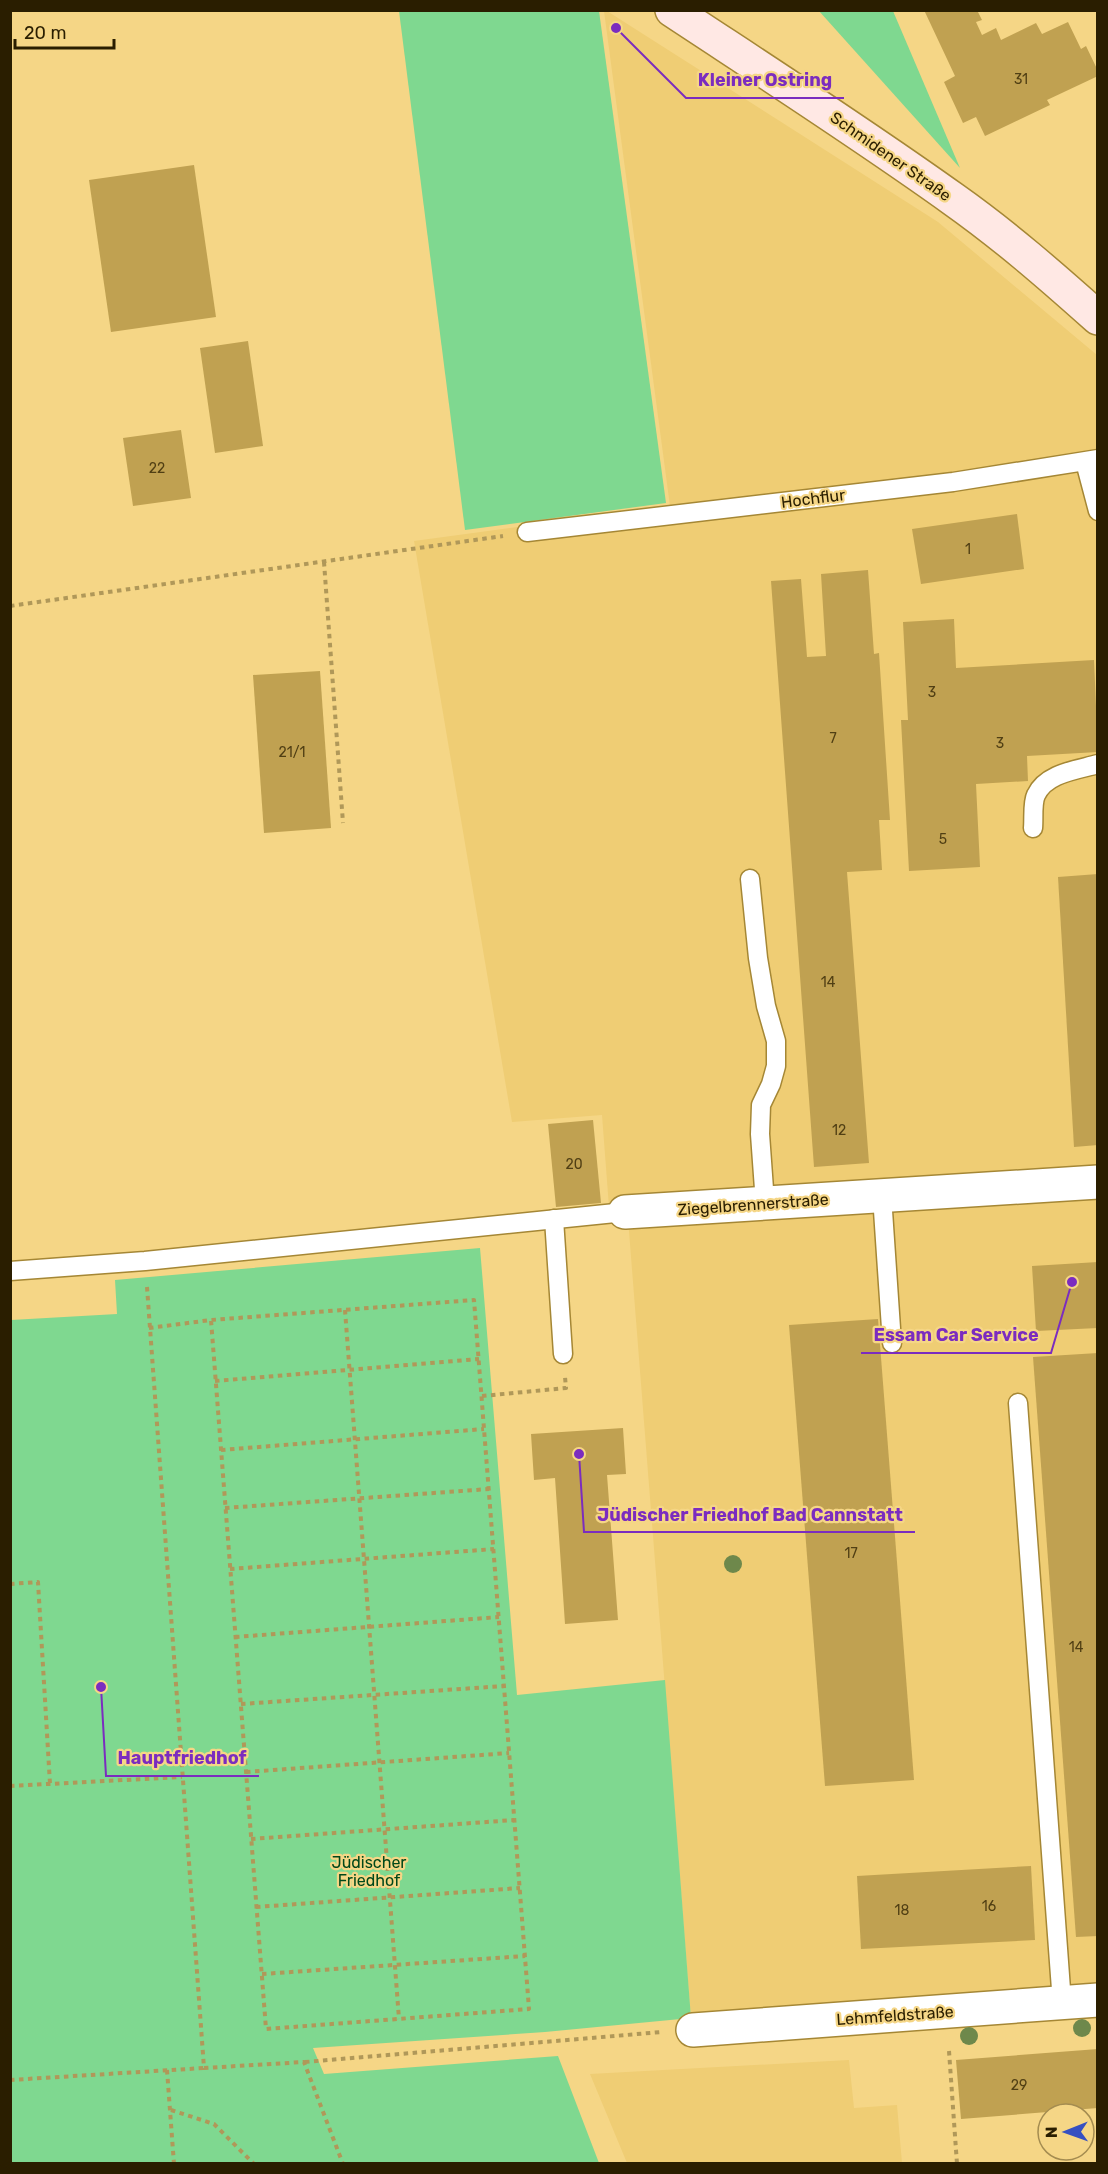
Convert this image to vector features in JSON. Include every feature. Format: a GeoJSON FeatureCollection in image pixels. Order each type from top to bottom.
{"type":"FeatureCollection","features":[{"type":"Feature","properties":{"kind":"main road","name":"Schmidener Straße"},"geometry":{"type":"LineString","coordinates":[[672,10],[823,109],[955,200],[1047,273],[1098,318]]}},
{"type":"Feature","properties":{"kind":"street","name":"Ziegelbrennerstraße"},"geometry":{"type":"LineString","coordinates":[[625,1212],[1098,1182]]}},
{"type":"Feature","properties":{"kind":"street","name":"Lehmfeldstraße"},"geometry":{"type":"LineString","coordinates":[[693,2030],[1098,2000]]}},
{"type":"Feature","properties":{"kind":"lane"},"geometry":{"type":"LineString","coordinates":[[1091,461],[1098,511]]}},
{"type":"Feature","properties":{"kind":"lane","name":"Hochflur"},"geometry":{"type":"LineString","coordinates":[[527,532],[953,482],[1091,461]]}},
{"type":"Feature","properties":{"kind":"lane"},"geometry":{"type":"LineString","coordinates":[[1033,828],[1035,796],[1046,782],[1058,775],[1098,764]]}},
{"type":"Feature","properties":{"kind":"lane"},"geometry":{"type":"LineString","coordinates":[[750,879],[758,958],[766,1006],[776,1041],[776,1066],[761,1105],[759,1134],[765,1203]]}},
{"type":"Feature","properties":{"kind":"lane"},"geometry":{"type":"LineString","coordinates":[[882,1196],[892,1343]]}},
{"type":"Feature","properties":{"kind":"lane"},"geometry":{"type":"LineString","coordinates":[[10,1271],[145,1262],[625,1212]]}},
{"type":"Feature","properties":{"kind":"lane"},"geometry":{"type":"LineString","coordinates":[[554,1219],[563,1354]]}},
{"type":"Feature","properties":{"kind":"lane"},"geometry":{"type":"LineString","coordinates":[[1018,1403],[1062,2002]]}},
{"type":"Feature","properties":{"kind":"path"},"geometry":{"type":"LineString","coordinates":[[10,606],[527,532]]}},
{"type":"Feature","properties":{"kind":"path"},"geometry":{"type":"LineString","coordinates":[[324,562],[343,824]]}},
{"type":"Feature","properties":{"kind":"path"},"geometry":{"type":"LineString","coordinates":[[145,1262],[204,2068]]}},
{"type":"Feature","properties":{"kind":"path"},"geometry":{"type":"LineString","coordinates":[[149,1328],[211,1320],[474,1300],[529,2008],[266,2029],[211,1320]]}},
{"type":"Feature","properties":{"kind":"path"},"geometry":{"type":"LineString","coordinates":[[345,1310],[399,2019]]}},
{"type":"Feature","properties":{"kind":"path"},"geometry":{"type":"LineString","coordinates":[[482,1396],[566,1388],[563,1354]]}},
{"type":"Feature","properties":{"kind":"path"},"geometry":{"type":"LineString","coordinates":[[216,1381],[479,1359]]}},
{"type":"Feature","properties":{"kind":"path"},"geometry":{"type":"LineString","coordinates":[[221,1450],[484,1429]]}},
{"type":"Feature","properties":{"kind":"path"},"geometry":{"type":"LineString","coordinates":[[225,1508],[489,1489]]}},
{"type":"Feature","properties":{"kind":"path"},"geometry":{"type":"LineString","coordinates":[[230,1569],[494,1549]]}},
{"type":"Feature","properties":{"kind":"path"},"geometry":{"type":"LineString","coordinates":[[10,1584],[38,1582],[50,1784]]}},
{"type":"Feature","properties":{"kind":"path"},"geometry":{"type":"LineString","coordinates":[[236,1637],[499,1617]]}},
{"type":"Feature","properties":{"kind":"path"},"geometry":{"type":"LineString","coordinates":[[241,1704],[504,1686]]}},
{"type":"Feature","properties":{"kind":"path"},"geometry":{"type":"LineString","coordinates":[[246,1772],[509,1753]]}},
{"type":"Feature","properties":{"kind":"path"},"geometry":{"type":"LineString","coordinates":[[10,1786],[182,1777]]}},
{"type":"Feature","properties":{"kind":"path"},"geometry":{"type":"LineString","coordinates":[[251,1839],[514,1820]]}},
{"type":"Feature","properties":{"kind":"path"},"geometry":{"type":"LineString","coordinates":[[256,1907],[520,1888]]}},
{"type":"Feature","properties":{"kind":"path"},"geometry":{"type":"LineString","coordinates":[[262,1974],[525,1956]]}},
{"type":"Feature","properties":{"kind":"path"},"geometry":{"type":"LineString","coordinates":[[10,2080],[304,2062],[693,2030]]}},
{"type":"Feature","properties":{"kind":"path"},"geometry":{"type":"LineString","coordinates":[[949,2051],[957,2163]]}},
{"type":"Feature","properties":{"kind":"path"},"geometry":{"type":"LineString","coordinates":[[304,2062],[343,2163]]}},
{"type":"Feature","properties":{"kind":"path"},"geometry":{"type":"LineString","coordinates":[[167,2070],[174,2163]]}},
{"type":"Feature","properties":{"kind":"path"},"geometry":{"type":"LineString","coordinates":[[171,2110],[213,2124],[254,2163]]}},
{"type":"Feature","properties":{"kind":"shaded area"},"geometry":{"type":"Polygon","coordinates":[[[604,11],[938,222],[1097,355],[1097,1982],[691,2018],[627,1206],[609,1207],[602,1115],[512,1122],[414,541],[670,506],[604,11]]]}},
{"type":"Feature","properties":{"kind":"shaded area"},"geometry":{"type":"Polygon","coordinates":[[[849,2060],[854,2108],[897,2105],[902,2163],[627,2163],[590,2074],[849,2060]]]}},
{"type":"Feature","properties":{"kind":"green space"},"geometry":{"type":"Polygon","coordinates":[[[399,11],[599,11],[666,503],[465,530],[399,11]]]}},
{"type":"Feature","properties":{"kind":"green space"},"geometry":{"type":"Polygon","coordinates":[[[819,11],[893,11],[960,168],[819,11]]]}},
{"type":"Feature","properties":{"kind":"green space","name":"Jüdischer Friedhof"},"geometry":{"type":"Polygon","coordinates":[[[480,1248],[517,1695],[665,1680],[691,2018],[545,2032],[313,2048],[324,2074],[558,2056],[599,2163],[11,2164],[11,1320],[117,1314],[115,1280],[480,1248]]]}},
{"type":"Feature","properties":{"kind":"building"},"geometry":{"type":"Polygon","coordinates":[[[924,10],[977,10],[982,20],[976,22],[982,35],[996,28],[1001,40],[1036,23],[1042,34],[1068,22],[1081,49],[1086,46],[1098,71],[1098,76],[1047,100],[1050,105],[985,136],[976,117],[963,123],[944,82],[955,76],[924,10]]]}},
{"type":"Feature","properties":{"kind":"building"},"geometry":{"type":"Polygon","coordinates":[[[194,165],[216,317],[111,332],[89,180],[194,165]]]}},
{"type":"Feature","properties":{"kind":"building"},"geometry":{"type":"Polygon","coordinates":[[[248,341],[263,446],[215,453],[200,348],[248,341]]]}},
{"type":"Feature","properties":{"kind":"building"},"geometry":{"type":"Polygon","coordinates":[[[181,430],[191,498],[133,506],[123,438],[181,430]]]}},
{"type":"Feature","properties":{"kind":"building"},"geometry":{"type":"Polygon","coordinates":[[[1017,514],[1024,569],[921,584],[912,529],[1017,514]]]}},
{"type":"Feature","properties":{"kind":"building"},"geometry":{"type":"Polygon","coordinates":[[[868,570],[874,654],[879,653],[890,820],[879,820],[882,870],[847,872],[869,1163],[814,1167],[771,581],[801,579],[807,657],[826,656],[821,574],[868,570]]]}},
{"type":"Feature","properties":{"kind":"building"},"geometry":{"type":"Polygon","coordinates":[[[954,619],[956,668],[1094,660],[1098,752],[1027,756],[1028,781],[976,784],[980,867],[909,871],[901,720],[908,720],[903,622],[954,619]]]}},
{"type":"Feature","properties":{"kind":"building"},"geometry":{"type":"Polygon","coordinates":[[[320,671],[331,828],[264,833],[253,675],[320,671]]]}},
{"type":"Feature","properties":{"kind":"building"},"geometry":{"type":"Polygon","coordinates":[[[1098,874],[1098,1145],[1074,1147],[1058,877],[1098,874]]]}},
{"type":"Feature","properties":{"kind":"building"},"geometry":{"type":"Polygon","coordinates":[[[593,1120],[601,1203],[556,1207],[548,1124],[593,1120]]]}},
{"type":"Feature","properties":{"kind":"building"},"geometry":{"type":"Polygon","coordinates":[[[1098,1262],[1098,1328],[1036,1331],[1032,1266],[1098,1262]]]}},
{"type":"Feature","properties":{"kind":"building"},"geometry":{"type":"Polygon","coordinates":[[[878,1319],[914,1780],[825,1786],[789,1325],[878,1319]]]}},
{"type":"Feature","properties":{"kind":"building"},"geometry":{"type":"Polygon","coordinates":[[[1098,1353],[1098,1936],[1076,1937],[1033,1357],[1098,1353]]]}},
{"type":"Feature","properties":{"kind":"building"},"geometry":{"type":"Polygon","coordinates":[[[623,1428],[626,1474],[607,1475],[618,1620],[565,1624],[555,1478],[534,1480],[531,1434],[623,1428]]]}},
{"type":"Feature","properties":{"kind":"building"},"geometry":{"type":"Polygon","coordinates":[[[1031,1866],[1035,1940],[861,1949],[857,1876],[1031,1866]]]}},
{"type":"Feature","properties":{"kind":"building"},"geometry":{"type":"Polygon","coordinates":[[[1098,2049],[1098,2108],[1096,2108],[1096,2102],[1036,2102],[1036,2113],[961,2119],[956,2060],[1098,2049]]]}},
{"type":"Feature","properties":{"kind":"place","name":"Kleiner Ostring"},"geometry":{"type":"Point","coordinates":[616,28]}},
{"type":"Feature","properties":{"kind":"place","name":"Essam Car Service"},"geometry":{"type":"Point","coordinates":[1072,1282]}},
{"type":"Feature","properties":{"kind":"place","name":"Jüdischer Friedhof Bad Cannstatt"},"geometry":{"type":"Point","coordinates":[579,1454]}},
{"type":"Feature","properties":{"kind":"place","name":"Hauptfriedhof"},"geometry":{"type":"Point","coordinates":[101,1687]}}]}
